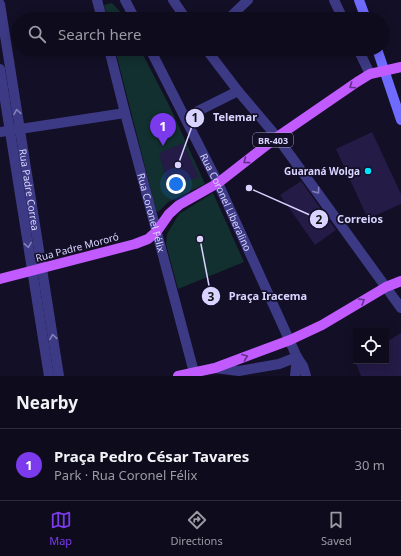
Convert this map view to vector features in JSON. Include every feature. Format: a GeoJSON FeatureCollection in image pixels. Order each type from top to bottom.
{"type":"FeatureCollection","features":[{"type":"Feature","properties":{"kind":"main road","name":"BR-403"},"geometry":{"type":"LineString","coordinates":[[157,231],[169,214],[179,205],[218,183],[278,137],[370,74],[401,67]]}},
{"type":"Feature","properties":{"kind":"main road","name":"Rua Padre Mororó"},"geometry":{"type":"LineString","coordinates":[[0,279],[135,244],[148,238],[157,231]]}},
{"type":"Feature","properties":{"kind":"main road"},"geometry":{"type":"LineString","coordinates":[[178,376],[195,374],[215,368],[290,340],[322,325],[386,287],[401,281]]}},
{"type":"Feature","properties":{"kind":"street"},"geometry":{"type":"LineString","coordinates":[[97,0],[100,12]]}},
{"type":"Feature","properties":{"kind":"street"},"geometry":{"type":"LineString","coordinates":[[125,0],[131,12]]}},
{"type":"Feature","properties":{"kind":"street"},"geometry":{"type":"LineString","coordinates":[[173,0],[181,12]]}},
{"type":"Feature","properties":{"kind":"street"},"geometry":{"type":"LineString","coordinates":[[235,12],[248,0]]}},
{"type":"Feature","properties":{"kind":"street"},"geometry":{"type":"LineString","coordinates":[[334,0],[340,12]]}},
{"type":"Feature","properties":{"kind":"street"},"geometry":{"type":"LineString","coordinates":[[359,0],[363,12]]}},
{"type":"Feature","properties":{"kind":"street","name":"Rua Padre Correa"},"geometry":{"type":"LineString","coordinates":[[0,4],[10,130]]}},
{"type":"Feature","properties":{"kind":"street","name":"Rua Coronel Félix"},"geometry":{"type":"LineString","coordinates":[[111,56],[195,374]]}},
{"type":"Feature","properties":{"kind":"street","name":"Rua Coronel Liberalino"},"geometry":{"type":"LineString","coordinates":[[154,56],[186,117],[218,183],[297,356],[303,366],[306,376]]}},
{"type":"Feature","properties":{"kind":"street"},"geometry":{"type":"LineString","coordinates":[[211,56],[238,91],[278,137],[401,308]]}},
{"type":"Feature","properties":{"kind":"street"},"geometry":{"type":"LineString","coordinates":[[361,56],[370,74]]}},
{"type":"Feature","properties":{"kind":"street"},"geometry":{"type":"LineString","coordinates":[[380,56],[401,120]]}},
{"type":"Feature","properties":{"kind":"street","name":"Rua Padre Correa"},"geometry":{"type":"LineString","coordinates":[[0,69],[10,130],[59,376]]}},
{"type":"Feature","properties":{"kind":"street"},"geometry":{"type":"LineString","coordinates":[[186,117],[238,91]]}},
{"type":"Feature","properties":{"kind":"street"},"geometry":{"type":"LineString","coordinates":[[10,130],[125,113]]}},
{"type":"Feature","properties":{"kind":"street","name":"Rua Padre Correa"},"geometry":{"type":"LineString","coordinates":[[38,270],[49,376]]}},
{"type":"Feature","properties":{"kind":"street"},"geometry":{"type":"LineString","coordinates":[[215,368],[239,371],[279,364],[297,356]]}},
{"type":"Feature","properties":{"kind":"street","name":"Rua Coronel Liberalino"},"geometry":{"type":"LineString","coordinates":[[295,376],[297,356]]}},
{"type":"Feature","properties":{"kind":"green space"},"geometry":{"type":"Polygon","coordinates":[[[112,3],[120,12],[106,12],[104,5],[112,3]]]}},
{"type":"Feature","properties":{"kind":"green space"},"geometry":{"type":"Polygon","coordinates":[[[117,56],[144,56],[170,107],[205,184],[168,202],[158,212],[156,210],[117,56]]]}},
{"type":"Feature","properties":{"kind":"green space"},"geometry":{"type":"Polygon","coordinates":[[[213,193],[244,262],[178,289],[166,244],[167,234],[179,214],[213,193]]]}},
{"type":"Feature","properties":{"kind":"building","name":"Guaraná Wolga"},"geometry":{"type":"Polygon","coordinates":[[[372,132],[401,194],[401,204],[368,219],[336,149],[372,132]]]}},
{"type":"Feature","properties":{"kind":"building"},"geometry":{"type":"Polygon","coordinates":[[[183,143],[199,177],[168,186],[159,153],[183,143]]]}},
{"type":"Feature","properties":{"kind":"building"},"geometry":{"type":"Polygon","coordinates":[[[301,181],[336,230],[315,245],[280,195],[301,181]]]}},
{"type":"Feature","properties":{"kind":"building"},"geometry":{"type":"Polygon","coordinates":[[[401,333],[401,376],[361,376],[356,364],[389,364],[389,340],[401,333]]]}},
{"type":"Feature","properties":{"kind":"place","name":"Praça Pedro César Tavares"},"geometry":{"type":"Point","coordinates":[163,146]}},
{"type":"Feature","properties":{"kind":"place","name":"Telemar"},"geometry":{"type":"Point","coordinates":[178,165]}},
{"type":"Feature","properties":{"kind":"place","name":"Guaraná Wolga"},"geometry":{"type":"Point","coordinates":[368,171]}},
{"type":"Feature","properties":{"kind":"place","name":"Correios"},"geometry":{"type":"Point","coordinates":[249,188]}},
{"type":"Feature","properties":{"kind":"place","name":"Praça Iracema"},"geometry":{"type":"Point","coordinates":[200,239]}}]}
